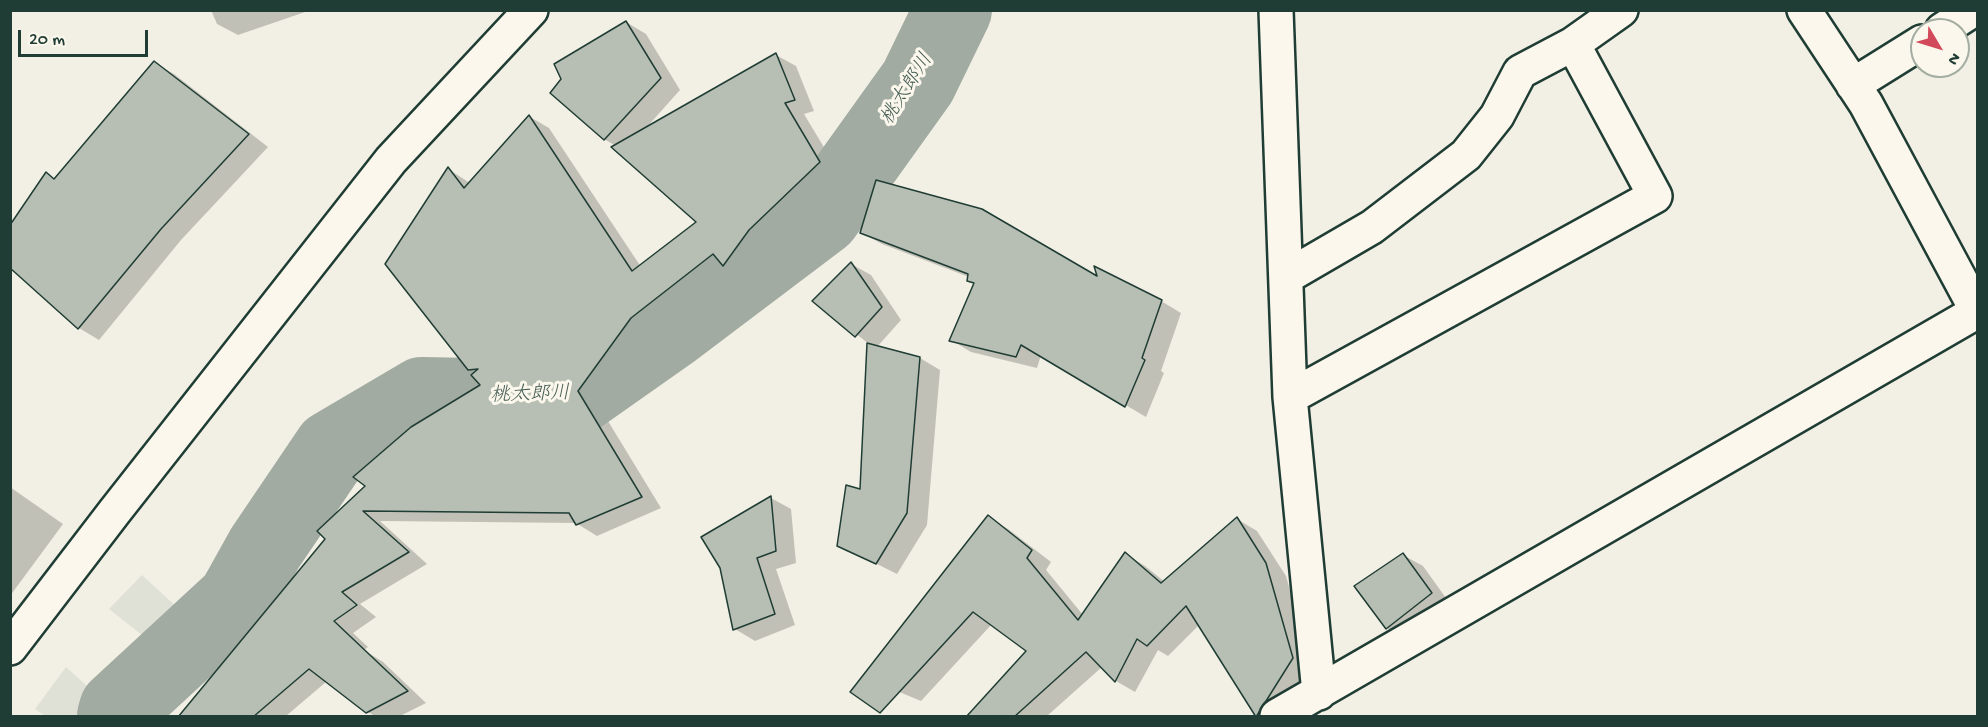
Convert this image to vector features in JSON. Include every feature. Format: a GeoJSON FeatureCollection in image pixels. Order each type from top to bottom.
{"type":"FeatureCollection","features":[{"type":"Feature","properties":{"kind":"street"},"geometry":{"type":"LineString","coordinates":[[10,648],[391,160],[508,32],[531,10]]}},
{"type":"Feature","properties":{"kind":"street"},"geometry":{"type":"LineString","coordinates":[[1276,10],[1290,397],[1319,693]]}},
{"type":"Feature","properties":{"kind":"street"},"geometry":{"type":"LineString","coordinates":[[1286,277],[1372,227],[1466,155],[1497,116],[1520,72],[1573,44],[1621,10]]}},
{"type":"Feature","properties":{"kind":"street"},"geometry":{"type":"LineString","coordinates":[[1277,717],[1977,311],[1853,85],[1804,10]]}},
{"type":"Feature","properties":{"kind":"street"},"geometry":{"type":"LineString","coordinates":[[1290,397],[1655,196],[1573,44]]}},
{"type":"Feature","properties":{"kind":"street"},"geometry":{"type":"LineString","coordinates":[[1853,85],[1910,49]]}},
{"type":"Feature","properties":{"kind":"shaded area"},"geometry":{"type":"Polygon","coordinates":[[[142,575],[181,611],[152,643],[109,609],[142,575]]]}},
{"type":"Feature","properties":{"kind":"shaded area"},"geometry":{"type":"Polygon","coordinates":[[[66,667],[98,696],[87,716],[45,716],[35,709],[66,667]]]}},
{"type":"Feature","properties":{"kind":"building"},"geometry":{"type":"Polygon","coordinates":[[[626,21],[661,78],[604,140],[550,93],[561,79],[554,64],[626,21]]]}},
{"type":"Feature","properties":{"kind":"building"},"geometry":{"type":"Polygon","coordinates":[[[776,53],[795,100],[785,103],[820,162],[749,230],[723,266],[713,254],[631,318],[578,391],[642,497],[576,525],[569,513],[363,511],[409,552],[342,592],[357,605],[334,621],[408,691],[366,713],[309,669],[253,717],[178,717],[325,539],[317,531],[365,486],[353,477],[411,427],[480,385],[471,375],[478,369],[468,370],[385,264],[448,167],[464,188],[529,115],[632,271],[696,222],[611,147],[776,53]]]}},
{"type":"Feature","properties":{"kind":"building"},"geometry":{"type":"Polygon","coordinates":[[[154,61],[249,134],[161,229],[78,329],[10,268],[10,225],[46,172],[54,179],[154,61]]]}},
{"type":"Feature","properties":{"kind":"building"},"geometry":{"type":"Polygon","coordinates":[[[876,180],[982,209],[1097,276],[1094,266],[1162,300],[1142,358],[1145,360],[1125,407],[1021,345],[1016,357],[949,341],[974,283],[967,281],[968,274],[860,233],[876,180]]]}},
{"type":"Feature","properties":{"kind":"building"},"geometry":{"type":"Polygon","coordinates":[[[851,262],[882,307],[855,337],[812,301],[851,262]]]}},
{"type":"Feature","properties":{"kind":"building"},"geometry":{"type":"Polygon","coordinates":[[[867,343],[920,357],[907,513],[876,564],[837,546],[846,485],[860,489],[867,343]]]}},
{"type":"Feature","properties":{"kind":"building"},"geometry":{"type":"Polygon","coordinates":[[[771,496],[776,551],[757,558],[775,614],[733,630],[720,568],[701,537],[771,496]]]}},
{"type":"Feature","properties":{"kind":"building"},"geometry":{"type":"Polygon","coordinates":[[[988,515],[1032,550],[1027,558],[1078,620],[1125,552],[1161,583],[1237,517],[1266,563],[1293,658],[1256,717],[1186,606],[1147,646],[1137,639],[1115,682],[1086,652],[1014,717],[966,717],[1026,651],[973,612],[880,713],[850,692],[988,515]]]}},
{"type":"Feature","properties":{"kind":"building"},"geometry":{"type":"Polygon","coordinates":[[[1403,553],[1432,593],[1386,629],[1354,586],[1403,553]]]}},
{"type":"Feature","properties":{"kind":"waterway","name":"桃太郎川"},"geometry":{"type":"LineString","coordinates":[[116,716],[118,709],[236,600],[265,548],[332,449],[422,396],[573,399],[671,330],[822,216],[918,82],[953,10]]}}]}
